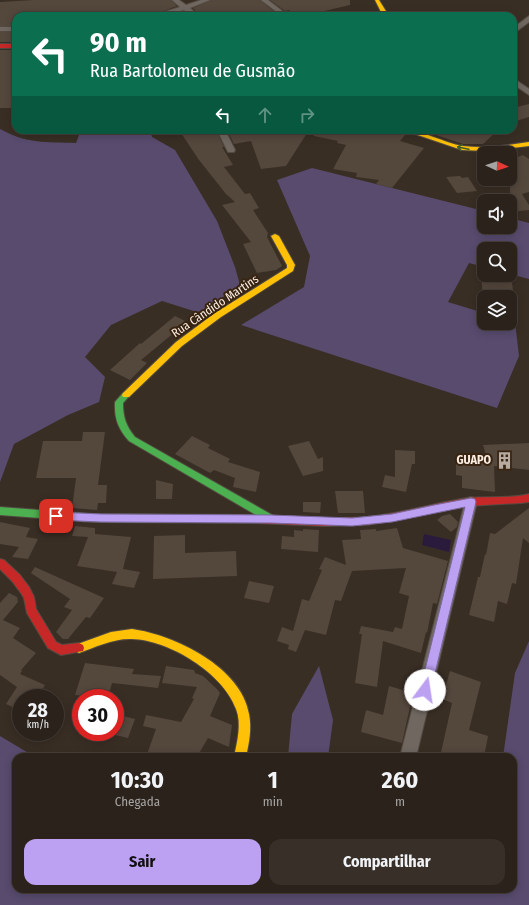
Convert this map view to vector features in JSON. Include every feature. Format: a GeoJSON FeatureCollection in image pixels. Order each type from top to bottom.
{"type":"FeatureCollection","features":[{"type":"Feature","properties":{"kind":"street"},"geometry":{"type":"LineString","coordinates":[[175,0],[190,12]]}},
{"type":"Feature","properties":{"kind":"street"},"geometry":{"type":"LineString","coordinates":[[170,12],[207,0]]}},
{"type":"Feature","properties":{"kind":"street"},"geometry":{"type":"LineString","coordinates":[[264,0],[280,12]]}},
{"type":"Feature","properties":{"kind":"street"},"geometry":{"type":"LineString","coordinates":[[377,0],[386,12]]}},
{"type":"Feature","properties":{"kind":"street"},"geometry":{"type":"LineString","coordinates":[[517,28],[529,18]]}},
{"type":"Feature","properties":{"kind":"street"},"geometry":{"type":"LineString","coordinates":[[0,30],[12,28]]}},
{"type":"Feature","properties":{"kind":"street"},"geometry":{"type":"LineString","coordinates":[[0,46],[12,46]]}},
{"type":"Feature","properties":{"kind":"street"},"geometry":{"type":"LineString","coordinates":[[517,83],[529,93]]}},
{"type":"Feature","properties":{"kind":"street"},"geometry":{"type":"LineString","coordinates":[[223,134],[231,150]]}},
{"type":"Feature","properties":{"kind":"street"},"geometry":{"type":"LineString","coordinates":[[418,134],[462,148],[486,149],[529,144]]}},
{"type":"Feature","properties":{"kind":"street","name":"Rua Cândido Martins"},"geometry":{"type":"LineString","coordinates":[[271,519],[132,439],[120,425],[119,402],[179,344],[218,315],[290,269],[291,265],[275,236]]}},
{"type":"Feature","properties":{"kind":"street"},"geometry":{"type":"LineString","coordinates":[[0,511],[26,515],[101,518],[271,519],[364,522],[392,518],[434,508],[471,502],[509,502],[529,498]]}},
{"type":"Feature","properties":{"kind":"street"},"geometry":{"type":"LineString","coordinates":[[409,753],[471,502]]}},
{"type":"Feature","properties":{"kind":"street"},"geometry":{"type":"LineString","coordinates":[[0,562],[16,578],[28,595],[32,611],[54,647],[63,651],[78,648],[108,636],[141,635],[152,637],[182,650],[212,668],[233,690],[242,708],[244,729],[241,753]]}},
{"type":"Feature","properties":{"kind":"shaded area"},"geometry":{"type":"Polygon","coordinates":[[[0,129],[28,140],[76,143],[79,134],[151,134],[152,137],[175,150],[217,221],[235,267],[240,285],[200,313],[162,301],[111,325],[85,357],[105,377],[99,402],[68,415],[14,444],[0,482],[0,129]]]}},
{"type":"Feature","properties":{"kind":"shaded area"},"geometry":{"type":"Polygon","coordinates":[[[312,168],[477,209],[477,234],[517,234],[517,220],[529,223],[529,279],[517,276],[517,242],[477,242],[477,265],[469,263],[448,302],[477,311],[477,330],[516,330],[519,356],[497,408],[241,325],[304,287],[310,256],[277,180],[312,168]]]}},
{"type":"Feature","properties":{"kind":"shaded area"},"geometry":{"type":"Polygon","coordinates":[[[424,534],[451,540],[449,552],[422,545],[424,534]]]}},
{"type":"Feature","properties":{"kind":"shaded area"},"geometry":{"type":"Polygon","coordinates":[[[529,641],[529,905],[0,905],[0,736],[28,753],[12,753],[12,893],[517,893],[517,753],[504,753],[515,673],[529,641]]]}},
{"type":"Feature","properties":{"kind":"shaded area"},"geometry":{"type":"Polygon","coordinates":[[[319,666],[333,720],[329,753],[288,753],[292,714],[319,666]]]}},
{"type":"Feature","properties":{"kind":"building"},"geometry":{"type":"Polygon","coordinates":[[[34,0],[171,0],[177,6],[161,12],[12,12],[12,26],[0,26],[0,2],[34,0]]]}},
{"type":"Feature","properties":{"kind":"building"},"geometry":{"type":"Polygon","coordinates":[[[211,0],[260,0],[275,12],[196,12],[193,8],[211,0]]]}},
{"type":"Feature","properties":{"kind":"building"},"geometry":{"type":"Polygon","coordinates":[[[270,0],[350,0],[350,5],[320,12],[285,11],[270,0]]]}},
{"type":"Feature","properties":{"kind":"building"},"geometry":{"type":"Polygon","coordinates":[[[0,32],[12,32],[12,42],[0,42],[0,32]]]}},
{"type":"Feature","properties":{"kind":"building"},"geometry":{"type":"Polygon","coordinates":[[[0,50],[12,50],[12,108],[0,108],[0,50]]]}},
{"type":"Feature","properties":{"kind":"building"},"geometry":{"type":"Polygon","coordinates":[[[529,104],[529,117],[517,121],[517,107],[529,104]]]}},
{"type":"Feature","properties":{"kind":"building"},"geometry":{"type":"Polygon","coordinates":[[[182,134],[218,134],[224,147],[222,147],[233,165],[224,167],[245,194],[250,193],[259,208],[253,210],[268,233],[267,237],[282,266],[276,270],[257,273],[243,244],[251,242],[222,205],[235,202],[226,194],[199,160],[182,134]]]}},
{"type":"Feature","properties":{"kind":"building"},"geometry":{"type":"Polygon","coordinates":[[[229,134],[306,134],[286,166],[261,169],[251,141],[234,144],[229,134]]]}},
{"type":"Feature","properties":{"kind":"building"},"geometry":{"type":"Polygon","coordinates":[[[314,134],[401,134],[405,135],[400,141],[424,148],[392,188],[376,184],[379,180],[356,177],[357,173],[333,169],[346,145],[337,143],[338,141],[314,136],[314,134]]]}},
{"type":"Feature","properties":{"kind":"building"},"geometry":{"type":"Polygon","coordinates":[[[433,134],[494,134],[483,144],[463,144],[433,134]]]}},
{"type":"Feature","properties":{"kind":"building"},"geometry":{"type":"Polygon","coordinates":[[[523,155],[529,159],[529,192],[522,194],[529,205],[529,210],[517,211],[517,194],[510,194],[510,186],[517,186],[517,157],[523,155]]]}},
{"type":"Feature","properties":{"kind":"building"},"geometry":{"type":"Polygon","coordinates":[[[460,176],[462,178],[468,177],[477,191],[457,193],[446,177],[460,176]]]}},
{"type":"Feature","properties":{"kind":"building"},"geometry":{"type":"Polygon","coordinates":[[[482,282],[512,282],[513,290],[482,290],[482,282]]]}},
{"type":"Feature","properties":{"kind":"building"},"geometry":{"type":"Polygon","coordinates":[[[175,316],[187,322],[141,360],[147,363],[130,380],[110,370],[140,343],[141,344],[175,316]]]}},
{"type":"Feature","properties":{"kind":"building"},"geometry":{"type":"Polygon","coordinates":[[[83,432],[105,432],[98,485],[107,485],[106,503],[98,503],[97,510],[72,508],[76,478],[36,478],[43,441],[82,441],[83,432]]]}},
{"type":"Feature","properties":{"kind":"building"},"geometry":{"type":"Polygon","coordinates":[[[192,436],[210,445],[208,448],[230,459],[228,462],[260,472],[256,492],[233,487],[235,478],[214,470],[210,473],[175,454],[192,436]]]}},
{"type":"Feature","properties":{"kind":"building"},"geometry":{"type":"Polygon","coordinates":[[[309,441],[318,459],[323,457],[323,471],[303,476],[288,446],[309,441]]]}},
{"type":"Feature","properties":{"kind":"building"},"geometry":{"type":"Polygon","coordinates":[[[529,443],[529,470],[494,466],[495,492],[462,488],[462,476],[456,475],[456,462],[462,463],[463,455],[486,455],[483,445],[529,443]]]}},
{"type":"Feature","properties":{"kind":"building"},"geometry":{"type":"Polygon","coordinates":[[[395,450],[415,451],[415,464],[412,464],[406,492],[382,487],[385,475],[395,477],[395,450]]]}},
{"type":"Feature","properties":{"kind":"building"},"geometry":{"type":"Polygon","coordinates":[[[156,480],[173,484],[172,499],[156,499],[156,480]]]}},
{"type":"Feature","properties":{"kind":"building"},"geometry":{"type":"Polygon","coordinates":[[[335,491],[363,491],[365,513],[338,513],[335,491]]]}},
{"type":"Feature","properties":{"kind":"building"},"geometry":{"type":"Polygon","coordinates":[[[303,502],[321,502],[320,513],[303,512],[303,502]]]}},
{"type":"Feature","properties":{"kind":"building"},"geometry":{"type":"Polygon","coordinates":[[[529,508],[529,543],[523,538],[516,584],[512,583],[507,604],[498,601],[494,622],[469,615],[478,577],[480,577],[485,554],[486,555],[490,533],[495,534],[529,508]]]}},
{"type":"Feature","properties":{"kind":"building"},"geometry":{"type":"Polygon","coordinates":[[[450,514],[458,522],[457,527],[451,532],[437,520],[442,516],[450,514]]]}},
{"type":"Feature","properties":{"kind":"building"},"geometry":{"type":"Polygon","coordinates":[[[0,522],[30,528],[26,537],[38,539],[28,559],[12,557],[19,547],[0,544],[0,522]]]}},
{"type":"Feature","properties":{"kind":"building"},"geometry":{"type":"Polygon","coordinates":[[[75,526],[95,528],[95,534],[131,537],[123,569],[140,572],[134,588],[112,584],[117,572],[77,566],[88,537],[72,536],[75,526]]]}},
{"type":"Feature","properties":{"kind":"building"},"geometry":{"type":"Polygon","coordinates":[[[397,528],[403,548],[448,561],[437,604],[433,603],[421,653],[383,641],[377,687],[355,683],[362,634],[359,634],[361,626],[393,632],[395,627],[402,629],[409,596],[399,593],[406,568],[352,571],[341,601],[335,600],[326,635],[305,630],[296,652],[288,649],[289,645],[277,641],[282,627],[293,631],[302,599],[309,601],[322,570],[319,569],[325,557],[346,565],[342,540],[361,539],[360,530],[376,529],[376,531],[397,528]]]}},
{"type":"Feature","properties":{"kind":"building"},"geometry":{"type":"Polygon","coordinates":[[[303,529],[319,530],[318,552],[281,549],[282,536],[294,537],[294,530],[303,531],[303,529]]]}},
{"type":"Feature","properties":{"kind":"building"},"geometry":{"type":"Polygon","coordinates":[[[185,535],[185,553],[236,551],[237,576],[153,579],[154,536],[185,535]]]}},
{"type":"Feature","properties":{"kind":"building"},"geometry":{"type":"Polygon","coordinates":[[[35,567],[104,598],[90,618],[86,617],[68,639],[63,639],[56,632],[72,610],[64,607],[70,599],[31,573],[35,567]]]}},
{"type":"Feature","properties":{"kind":"building"},"geometry":{"type":"Polygon","coordinates":[[[249,581],[274,586],[269,603],[244,598],[249,581]]]}},
{"type":"Feature","properties":{"kind":"building"},"geometry":{"type":"Polygon","coordinates":[[[9,593],[17,597],[18,602],[3,620],[20,628],[13,638],[36,653],[21,670],[22,671],[20,674],[45,685],[43,689],[16,689],[17,687],[0,675],[0,603],[9,593]]]}},
{"type":"Feature","properties":{"kind":"building"},"geometry":{"type":"Polygon","coordinates":[[[85,663],[134,669],[132,674],[161,676],[158,688],[112,683],[110,689],[77,689],[85,663]]]}},
{"type":"Feature","properties":{"kind":"building"},"geometry":{"type":"Polygon","coordinates":[[[166,666],[194,670],[195,673],[203,676],[217,689],[220,693],[210,716],[232,725],[229,747],[208,738],[199,753],[147,753],[156,729],[143,726],[146,715],[181,722],[194,699],[192,698],[197,687],[162,683],[166,666]]]}},
{"type":"Feature","properties":{"kind":"building"},"geometry":{"type":"Polygon","coordinates":[[[450,671],[481,682],[469,730],[488,736],[485,753],[441,753],[452,703],[442,699],[450,671]]]}},
{"type":"Feature","properties":{"kind":"building"},"geometry":{"type":"Polygon","coordinates":[[[389,686],[413,693],[402,743],[361,732],[366,710],[383,715],[389,686]]]}},
{"type":"Feature","properties":{"kind":"building"},"geometry":{"type":"Polygon","coordinates":[[[12,695],[12,707],[6,704],[12,695]]]}},
{"type":"Feature","properties":{"kind":"building"},"geometry":{"type":"Polygon","coordinates":[[[124,716],[135,719],[128,738],[124,737],[124,716]]]}},
{"type":"Feature","properties":{"kind":"traffic: fast"},"geometry":{"type":"LineString","coordinates":[[126,395],[119,402],[119,414],[122,426],[132,439],[271,519]]}},
{"type":"Feature","properties":{"kind":"traffic: fast"},"geometry":{"type":"LineString","coordinates":[[0,511],[93,518],[256,519]]}},
{"type":"Feature","properties":{"kind":"traffic: slow"},"geometry":{"type":"LineString","coordinates":[[377,0],[384,12]]}},
{"type":"Feature","properties":{"kind":"traffic: slow"},"geometry":{"type":"LineString","coordinates":[[418,134],[462,148],[485,149],[529,144]]}},
{"type":"Feature","properties":{"kind":"traffic: slow"},"geometry":{"type":"LineString","coordinates":[[126,395],[179,344],[218,315],[290,269],[291,265],[275,236]]}},
{"type":"Feature","properties":{"kind":"traffic: slow"},"geometry":{"type":"LineString","coordinates":[[79,648],[111,637],[132,634],[147,636],[164,641],[181,648],[197,658],[225,681],[235,694],[242,708],[244,726],[241,753]]}},
{"type":"Feature","properties":{"kind":"traffic: jam"},"geometry":{"type":"LineString","coordinates":[[0,46],[12,46]]}},
{"type":"Feature","properties":{"kind":"traffic: jam"},"geometry":{"type":"LineString","coordinates":[[256,519],[325,522],[366,521],[379,520],[468,502],[514,501],[529,498]]}},
{"type":"Feature","properties":{"kind":"traffic: jam"},"geometry":{"type":"LineString","coordinates":[[0,563],[16,578],[25,590],[29,597],[31,610],[52,645],[61,650],[79,648]]}},
{"type":"Feature","properties":{"kind":"place","name":"GUAPO"},"geometry":{"type":"Point","coordinates":[504,460]}},
{"type":"Feature","properties":{"kind":"route"},"geometry":{"type":"LineString","coordinates":[[56,516],[364,522],[392,518],[434,508],[471,502],[425,690]]}}]}
